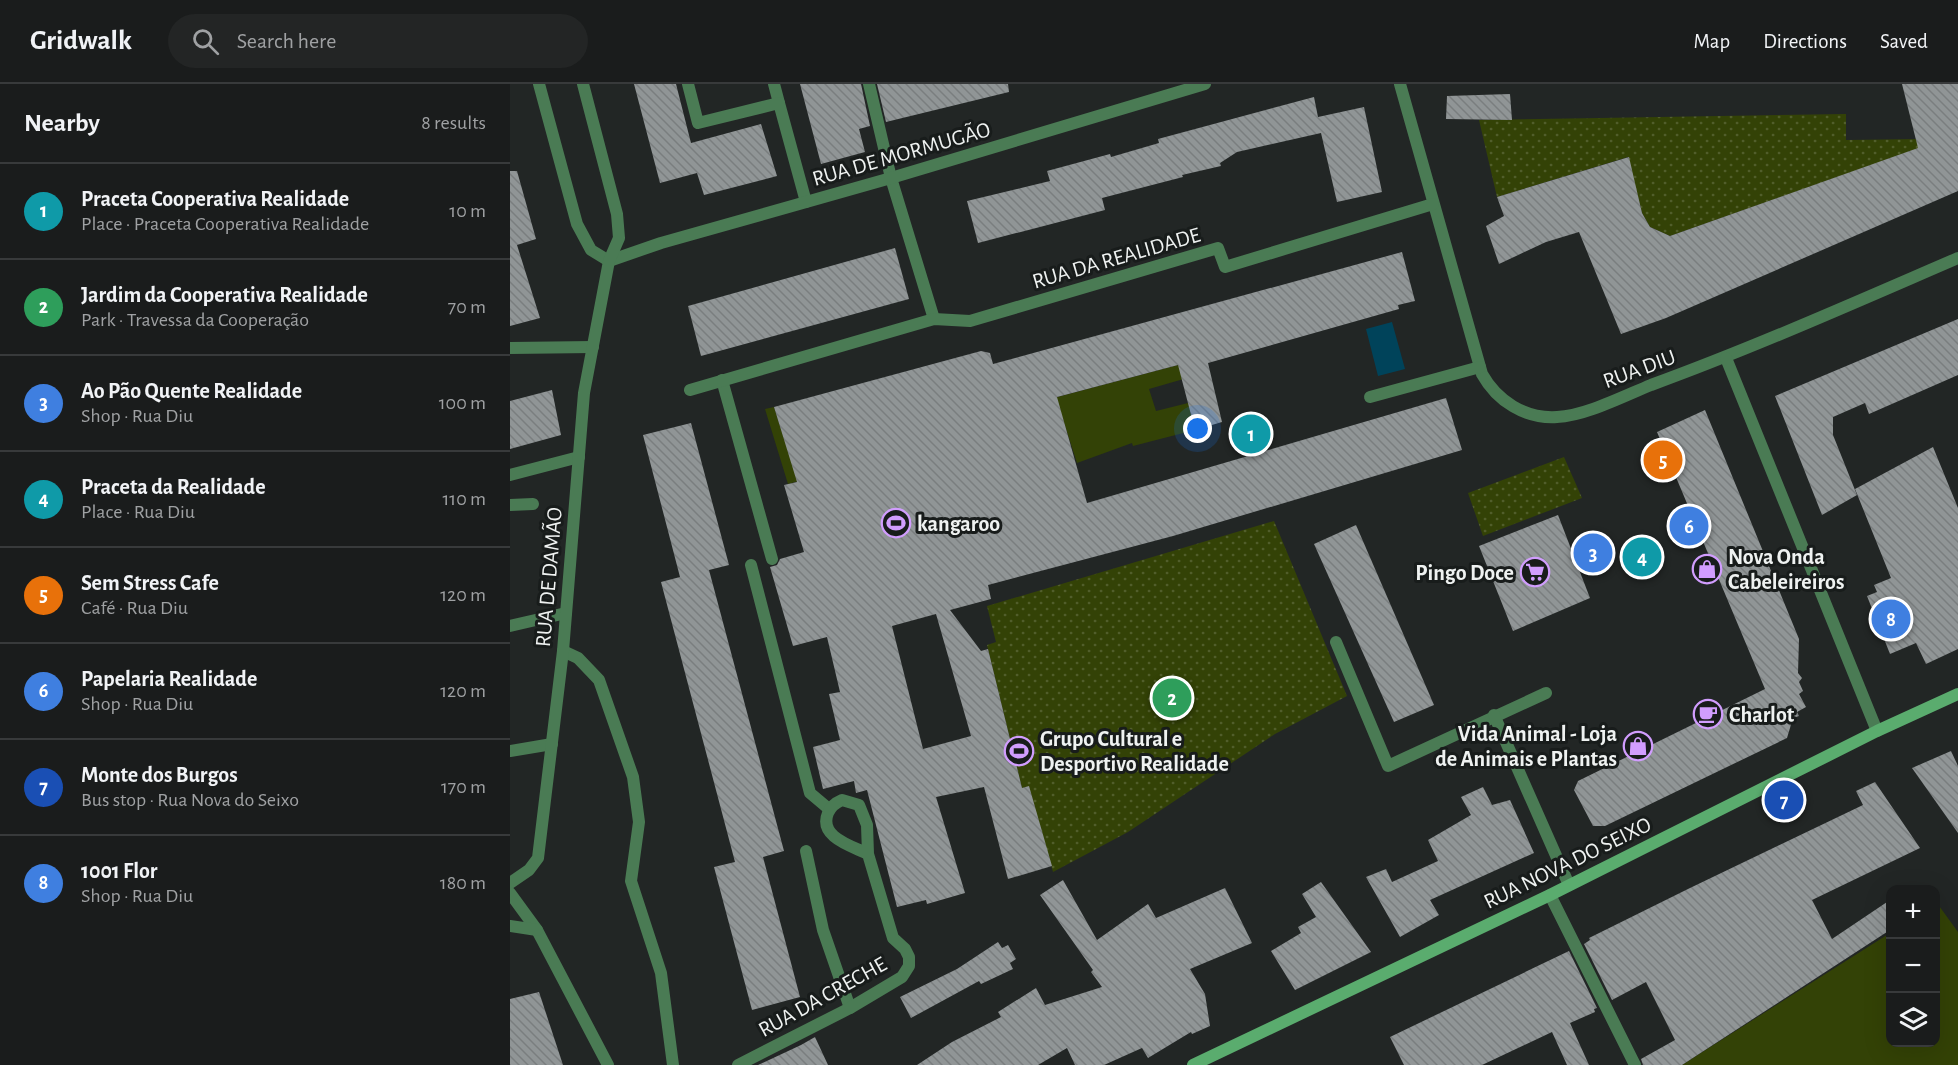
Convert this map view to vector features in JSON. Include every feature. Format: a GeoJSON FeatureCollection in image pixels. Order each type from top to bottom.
{"type":"FeatureCollection","features":[{"type":"Feature","properties":{"kind":"main road","name":"RUA NOVA DO SEIXO"},"geometry":{"type":"LineString","coordinates":[[1193,1065],[1550,895],[1877,730],[1958,694]]}},
{"type":"Feature","properties":{"kind":"street"},"geometry":{"type":"LineString","coordinates":[[539,84],[577,224],[591,250],[609,261]]}},
{"type":"Feature","properties":{"kind":"street","name":"RUA DE DAMÃO"},"geometry":{"type":"LineString","coordinates":[[510,884],[529,870],[538,858],[563,651],[584,393],[609,261],[620,238],[617,214],[583,84]]}},
{"type":"Feature","properties":{"kind":"street"},"geometry":{"type":"LineString","coordinates":[[688,84],[698,123],[779,103]]}},
{"type":"Feature","properties":{"kind":"street"},"geometry":{"type":"LineString","coordinates":[[774,84],[806,202]]}},
{"type":"Feature","properties":{"kind":"street"},"geometry":{"type":"LineString","coordinates":[[869,84],[891,178],[934,319]]}},
{"type":"Feature","properties":{"kind":"street","name":"RUA DE MORMUGÃO"},"geometry":{"type":"LineString","coordinates":[[609,261],[661,243],[891,178],[1205,84]]}},
{"type":"Feature","properties":{"kind":"street","name":"RUA DIU"},"geometry":{"type":"LineString","coordinates":[[1400,84],[1480,367],[1490,389],[1511,406],[1534,416],[1558,417],[1726,358],[1958,258]]}},
{"type":"Feature","properties":{"kind":"street","name":"RUA DA REALIDADE"},"geometry":{"type":"LineString","coordinates":[[690,390],[934,319],[970,321],[1218,248],[1225,267],[1433,204]]}},
{"type":"Feature","properties":{"kind":"street"},"geometry":{"type":"LineString","coordinates":[[510,348],[593,347]]}},
{"type":"Feature","properties":{"kind":"street"},"geometry":{"type":"LineString","coordinates":[[1726,358],[1877,730]]}},
{"type":"Feature","properties":{"kind":"street"},"geometry":{"type":"LineString","coordinates":[[1370,397],[1480,367]]}},
{"type":"Feature","properties":{"kind":"street"},"geometry":{"type":"LineString","coordinates":[[722,380],[772,559]]}},
{"type":"Feature","properties":{"kind":"street"},"geometry":{"type":"LineString","coordinates":[[510,475],[579,457]]}},
{"type":"Feature","properties":{"kind":"street"},"geometry":{"type":"LineString","coordinates":[[510,505],[533,504]]}},
{"type":"Feature","properties":{"kind":"street"},"geometry":{"type":"LineString","coordinates":[[751,565],[810,793],[829,809],[826,826],[833,836],[868,854]]}},
{"type":"Feature","properties":{"kind":"street"},"geometry":{"type":"LineString","coordinates":[[510,626],[566,613]]}},
{"type":"Feature","properties":{"kind":"street"},"geometry":{"type":"LineString","coordinates":[[1336,642],[1388,766],[1494,715],[1546,693]]}},
{"type":"Feature","properties":{"kind":"street"},"geometry":{"type":"LineString","coordinates":[[563,651],[578,658],[599,681],[633,777],[639,822],[631,881],[661,973],[673,1065]]}},
{"type":"Feature","properties":{"kind":"street"},"geometry":{"type":"LineString","coordinates":[[1494,715],[1569,885]]}},
{"type":"Feature","properties":{"kind":"street"},"geometry":{"type":"LineString","coordinates":[[510,751],[552,744]]}},
{"type":"Feature","properties":{"kind":"street","name":"RUA DA CRECHE"},"geometry":{"type":"LineString","coordinates":[[738,1065],[850,1008],[902,977],[909,966],[906,949],[893,938],[868,854],[867,825],[859,805],[842,800],[829,809]]}},
{"type":"Feature","properties":{"kind":"street"},"geometry":{"type":"LineString","coordinates":[[806,851],[823,930],[850,1008]]}},
{"type":"Feature","properties":{"kind":"street"},"geometry":{"type":"LineString","coordinates":[[510,893],[537,930],[608,1065]]}},
{"type":"Feature","properties":{"kind":"street"},"geometry":{"type":"LineString","coordinates":[[1550,895],[1635,1065]]}},
{"type":"Feature","properties":{"kind":"street"},"geometry":{"type":"LineString","coordinates":[[510,926],[537,930]]}},
{"type":"Feature","properties":{"kind":"green space"},"geometry":{"type":"Polygon","coordinates":[[[1846,114],[1846,140],[1923,139],[1925,146],[1670,236],[1650,227],[1642,213],[1628,157],[1497,197],[1479,120],[1846,114]]]}},
{"type":"Feature","properties":{"kind":"green space"},"geometry":{"type":"Polygon","coordinates":[[[1197,360],[1201,374],[1149,389],[1156,411],[1188,403],[1195,430],[1133,446],[1132,443],[1077,463],[1059,407],[788,484],[765,409],[774,407],[789,454],[1005,411],[1197,360]]]}},
{"type":"Feature","properties":{"kind":"green space"},"geometry":{"type":"Polygon","coordinates":[[[1564,457],[1582,498],[1483,536],[1468,493],[1564,457]]]}},
{"type":"Feature","properties":{"kind":"green space"},"geometry":{"type":"Polygon","coordinates":[[[1274,521],[1347,696],[1275,734],[1128,832],[1053,872],[1029,787],[1022,788],[987,645],[996,642],[987,606],[1274,521]]]}},
{"type":"Feature","properties":{"kind":"green space"},"geometry":{"type":"Polygon","coordinates":[[[1940,907],[1958,932],[1958,1065],[1682,1065],[1886,936],[1886,1047],[1940,1047],[1940,907]]]}},
{"type":"Feature","properties":{"kind":"water"},"geometry":{"type":"Polygon","coordinates":[[[1392,322],[1405,369],[1378,376],[1366,329],[1392,322]]]}},
{"type":"Feature","properties":{"kind":"building"},"geometry":{"type":"Polygon","coordinates":[[[634,84],[676,84],[691,143],[761,124],[777,176],[704,195],[697,173],[660,183],[634,84]]]}},
{"type":"Feature","properties":{"kind":"building"},"geometry":{"type":"Polygon","coordinates":[[[800,84],[861,84],[870,126],[859,129],[865,152],[821,164],[800,84]]]}},
{"type":"Feature","properties":{"kind":"building"},"geometry":{"type":"Polygon","coordinates":[[[877,84],[1008,84],[1009,92],[886,122],[877,84]]]}},
{"type":"Feature","properties":{"kind":"building"},"geometry":{"type":"Polygon","coordinates":[[[1902,84],[1958,84],[1958,191],[1666,318],[1621,334],[1579,232],[1546,242],[1499,264],[1486,226],[1504,216],[1497,197],[1629,157],[1642,213],[1650,227],[1670,236],[1918,148],[1902,84]]]}},
{"type":"Feature","properties":{"kind":"building"},"geometry":{"type":"Polygon","coordinates":[[[1510,94],[1512,120],[1446,119],[1447,96],[1510,94]]]}},
{"type":"Feature","properties":{"kind":"building"},"geometry":{"type":"Polygon","coordinates":[[[1314,97],[1318,117],[1364,107],[1382,192],[1337,202],[1321,133],[1237,152],[1220,163],[1221,166],[1102,198],[1105,210],[978,243],[967,201],[1050,181],[1047,171],[1110,154],[1111,157],[1159,143],[1158,139],[1314,97]]]}},
{"type":"Feature","properties":{"kind":"building"},"geometry":{"type":"Polygon","coordinates":[[[510,171],[517,171],[536,239],[517,245],[540,318],[510,326],[510,171]]]}},
{"type":"Feature","properties":{"kind":"building"},"geometry":{"type":"Polygon","coordinates":[[[895,248],[909,299],[701,356],[688,306],[895,248]]]}},
{"type":"Feature","properties":{"kind":"building"},"geometry":{"type":"Polygon","coordinates":[[[1402,252],[1415,301],[1398,305],[1399,309],[1208,363],[1222,422],[1195,430],[1178,365],[1057,397],[1087,503],[1446,398],[1462,450],[1173,536],[988,585],[991,599],[950,610],[981,651],[988,649],[1022,788],[1029,786],[1052,866],[1008,879],[984,787],[936,797],[965,893],[927,904],[926,900],[897,907],[867,790],[856,793],[854,781],[823,789],[813,747],[840,740],[829,694],[840,692],[827,637],[793,646],[770,567],[777,565],[780,559],[804,552],[784,485],[797,482],[774,407],[981,351],[990,353],[993,364],[1402,252]],[[936,614],[892,626],[923,749],[971,736],[936,614]]]}},
{"type":"Feature","properties":{"kind":"building"},"geometry":{"type":"Polygon","coordinates":[[[1958,319],[1958,375],[1869,414],[1865,403],[1833,417],[1833,435],[1857,495],[1822,515],[1775,396],[1958,319]]]}},
{"type":"Feature","properties":{"kind":"building"},"geometry":{"type":"Polygon","coordinates":[[[552,390],[561,435],[510,449],[510,401],[552,390]]]}},
{"type":"Feature","properties":{"kind":"building"},"geometry":{"type":"Polygon","coordinates":[[[1705,410],[1799,639],[1798,673],[1802,678],[1799,682],[1803,691],[1799,694],[1806,707],[1797,712],[1799,716],[1793,718],[1787,738],[1605,826],[1593,826],[1574,790],[1578,781],[1765,689],[1657,432],[1705,410]]]}},
{"type":"Feature","properties":{"kind":"building"},"geometry":{"type":"Polygon","coordinates":[[[691,423],[729,565],[709,570],[784,851],[763,857],[800,997],[752,1010],[714,867],[735,862],[661,582],[680,577],[643,435],[691,423]]]}},
{"type":"Feature","properties":{"kind":"building"},"geometry":{"type":"Polygon","coordinates":[[[1933,447],[1958,508],[1958,649],[1926,664],[1916,643],[1890,654],[1867,596],[1877,592],[1874,585],[1891,578],[1855,489],[1933,447]]]}},
{"type":"Feature","properties":{"kind":"building","name":"Pingo Doce"},"geometry":{"type":"Polygon","coordinates":[[[1558,515],[1590,598],[1513,631],[1479,546],[1558,515]]]}},
{"type":"Feature","properties":{"kind":"building"},"geometry":{"type":"Polygon","coordinates":[[[1356,525],[1434,705],[1394,722],[1314,544],[1356,525]]]}},
{"type":"Feature","properties":{"kind":"building"},"geometry":{"type":"Polygon","coordinates":[[[1951,751],[1958,766],[1958,833],[1912,768],[1951,751]]]}},
{"type":"Feature","properties":{"kind":"building"},"geometry":{"type":"Polygon","coordinates":[[[1875,782],[1920,848],[1812,900],[1832,939],[1886,903],[1886,933],[1682,1065],[1643,1065],[1641,1059],[1675,1040],[1646,982],[1612,1000],[1584,944],[1590,940],[1589,938],[1863,805],[1856,791],[1875,782]]]}},
{"type":"Feature","properties":{"kind":"building"},"geometry":{"type":"Polygon","coordinates":[[[1483,787],[1492,805],[1510,800],[1534,853],[1430,900],[1439,915],[1400,937],[1366,877],[1386,869],[1392,882],[1438,861],[1428,840],[1471,815],[1461,797],[1483,787]]]}},
{"type":"Feature","properties":{"kind":"building"},"geometry":{"type":"Polygon","coordinates":[[[1063,880],[1097,940],[1148,904],[1156,918],[1225,888],[1252,943],[1190,969],[1205,994],[1210,1026],[1192,1034],[1191,1032],[1148,1058],[1142,1048],[1104,1065],[1075,1065],[1067,1048],[1038,1065],[917,1065],[952,1042],[1001,1017],[998,1012],[1036,988],[1045,1005],[1102,987],[1091,972],[1093,970],[1040,895],[1063,880]]]}},
{"type":"Feature","properties":{"kind":"building"},"geometry":{"type":"Polygon","coordinates":[[[1321,882],[1371,952],[1295,990],[1271,951],[1301,933],[1298,927],[1316,917],[1302,894],[1321,882]]]}},
{"type":"Feature","properties":{"kind":"building"},"geometry":{"type":"Polygon","coordinates":[[[998,942],[1002,948],[1008,945],[1016,959],[1010,963],[1013,969],[981,984],[979,981],[911,1018],[900,997],[957,969],[998,942]]]}},
{"type":"Feature","properties":{"kind":"building"},"geometry":{"type":"Polygon","coordinates":[[[1569,951],[1597,1008],[1594,1009],[1595,1012],[1570,1023],[1589,1065],[1567,1065],[1552,1032],[1482,1065],[1404,1065],[1390,1037],[1569,951]]]}},
{"type":"Feature","properties":{"kind":"building"},"geometry":{"type":"Polygon","coordinates":[[[539,992],[563,1065],[510,1065],[510,999],[539,992]]]}},
{"type":"Feature","properties":{"kind":"building"},"geometry":{"type":"Polygon","coordinates":[[[815,1037],[828,1065],[758,1065],[801,1045],[815,1037]]]}},
{"type":"Feature","properties":{"kind":"place","name":"Praceta Cooperativa Realidade"},"geometry":{"type":"Point","coordinates":[1251,434]}},
{"type":"Feature","properties":{"kind":"place","name":"Sem Stress Cafe"},"geometry":{"type":"Point","coordinates":[1663,460]}},
{"type":"Feature","properties":{"kind":"place","name":"kangaroo"},"geometry":{"type":"Point","coordinates":[896,523]}},
{"type":"Feature","properties":{"kind":"place","name":"Papelaria Realidade"},"geometry":{"type":"Point","coordinates":[1689,526]}},
{"type":"Feature","properties":{"kind":"place","name":"Ao Pão Quente Realidade"},"geometry":{"type":"Point","coordinates":[1593,553]}},
{"type":"Feature","properties":{"kind":"place","name":"Praceta da Realidade"},"geometry":{"type":"Point","coordinates":[1642,557]}},
{"type":"Feature","properties":{"kind":"place","name":"Nova Onda Cabeleireiros"},"geometry":{"type":"Point","coordinates":[1707,569]}},
{"type":"Feature","properties":{"kind":"place","name":"Pingo Doce"},"geometry":{"type":"Point","coordinates":[1535,572]}},
{"type":"Feature","properties":{"kind":"place","name":"1001 Flor"},"geometry":{"type":"Point","coordinates":[1891,619]}},
{"type":"Feature","properties":{"kind":"place","name":"Jardim da Cooperativa Realidade"},"geometry":{"type":"Point","coordinates":[1172,698]}},
{"type":"Feature","properties":{"kind":"place","name":"Charlot"},"geometry":{"type":"Point","coordinates":[1708,714]}},
{"type":"Feature","properties":{"kind":"place","name":"Vida Animal - Loja de Animais e Plantas"},"geometry":{"type":"Point","coordinates":[1638,746]}},
{"type":"Feature","properties":{"kind":"place","name":"Grupo Cultural e Desportivo Realidade"},"geometry":{"type":"Point","coordinates":[1019,751]}},
{"type":"Feature","properties":{"kind":"place","name":"Monte dos Burgos"},"geometry":{"type":"Point","coordinates":[1784,800]}}]}
